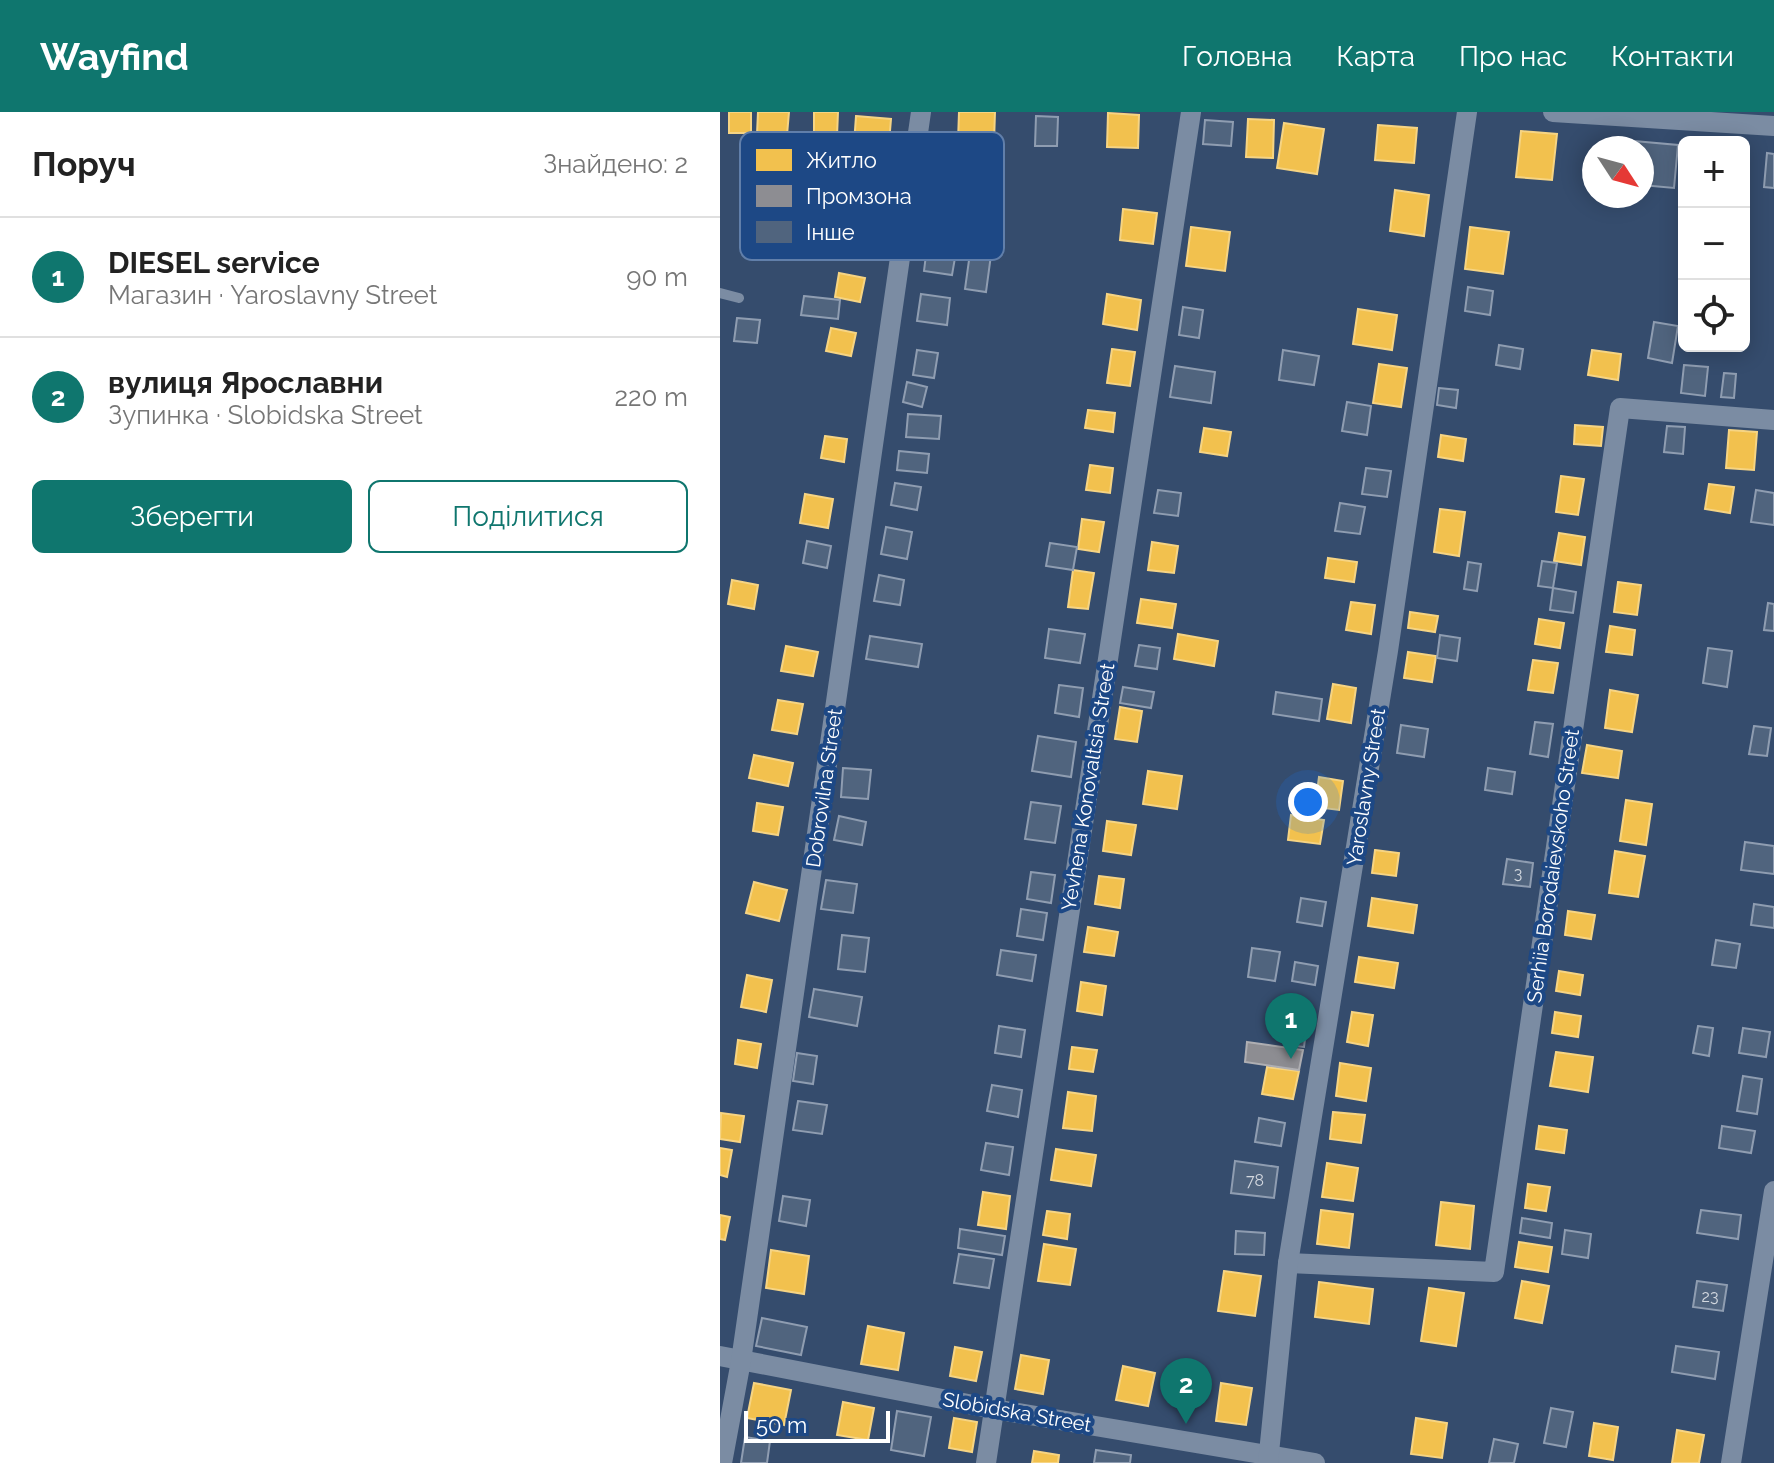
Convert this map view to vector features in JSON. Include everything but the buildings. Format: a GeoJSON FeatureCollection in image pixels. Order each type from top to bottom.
{"type":"FeatureCollection","features":[{"type":"Feature","properties":{"kind":"street","name":"Dobrovilna Street"},"geometry":{"type":"LineString","coordinates":[[918,132],[921,112]]}},
{"type":"Feature","properties":{"kind":"street","name":"Yevhena Konovaltsia Street"},"geometry":{"type":"LineString","coordinates":[[986,1463],[1191,112]]}},
{"type":"Feature","properties":{"kind":"street","name":"Yaroslavny Street"},"geometry":{"type":"LineString","coordinates":[[1269,1459],[1288,1263],[1385,667],[1467,112]]}},
{"type":"Feature","properties":{"kind":"street"},"geometry":{"type":"LineString","coordinates":[[1553,112],[1728,118],[1774,126]]}},
{"type":"Feature","properties":{"kind":"street","name":"Dobrovilna Street"},"geometry":{"type":"LineString","coordinates":[[722,1463],[741,1361],[900,260]]}},
{"type":"Feature","properties":{"kind":"street","name":"Serhiia Borodaievskoho Street"},"geometry":{"type":"LineString","coordinates":[[1288,1263],[1494,1272],[1620,408],[1774,420]]}},
{"type":"Feature","properties":{"kind":"street"},"geometry":{"type":"LineString","coordinates":[[1731,1463],[1774,1191]]}},
{"type":"Feature","properties":{"kind":"street","name":"Slobidska Street"},"geometry":{"type":"LineString","coordinates":[[720,1356],[1269,1459],[1315,1463]]}},
{"type":"Feature","properties":{"kind":"lane"},"geometry":{"type":"LineString","coordinates":[[720,293],[739,298]]}},
{"type":"Feature","properties":{"kind":"place","name":"DIESEL service"},"geometry":{"type":"Point","coordinates":[1291,1059]}},
{"type":"Feature","properties":{"kind":"place","name":"вулиця Ярославни"},"geometry":{"type":"Point","coordinates":[1186,1424]}}]}
